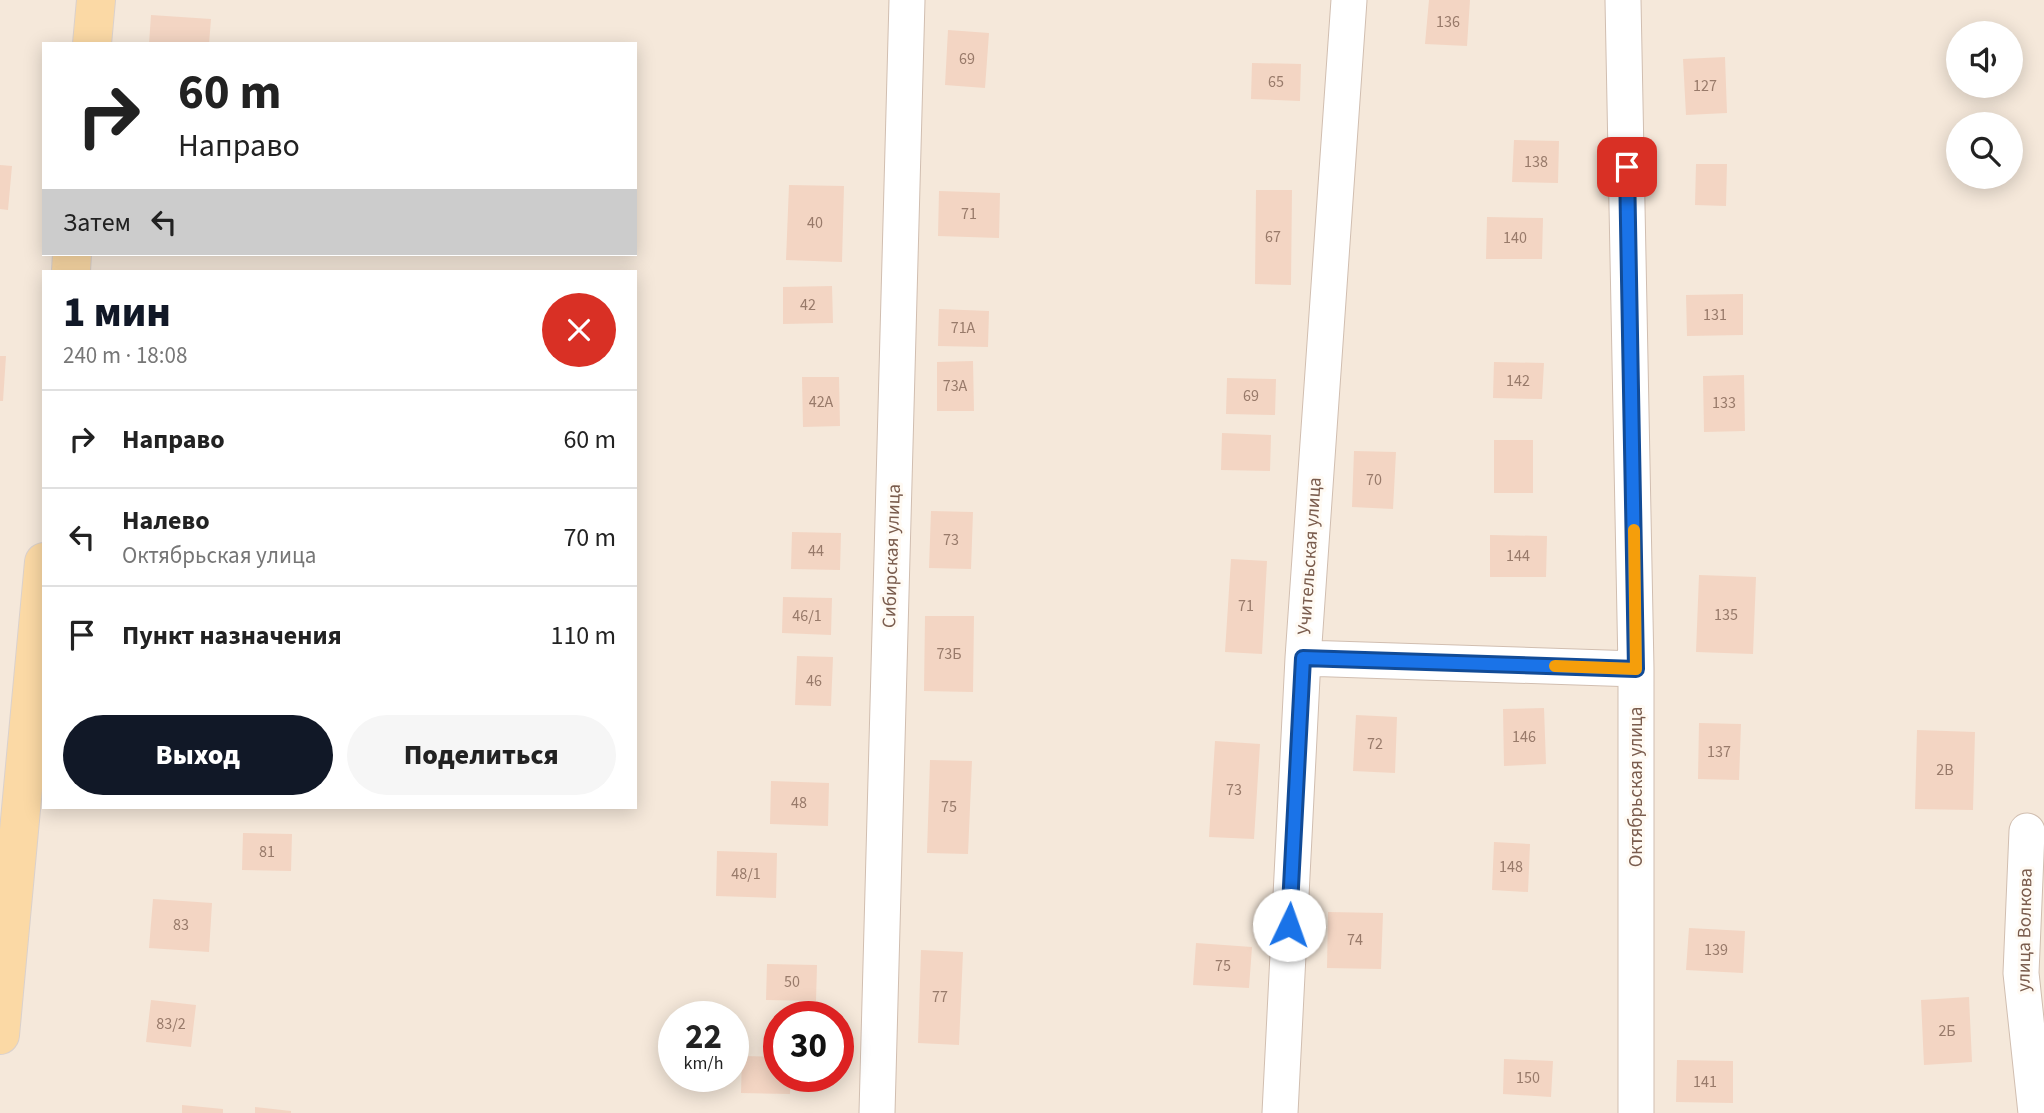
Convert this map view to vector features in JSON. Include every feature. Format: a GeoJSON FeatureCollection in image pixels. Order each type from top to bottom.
{"type":"FeatureCollection","features":[{"type":"Feature","properties":{"kind":"main road"},"geometry":{"type":"LineString","coordinates":[[92,42],[96,0]]}},
{"type":"Feature","properties":{"kind":"main road"},"geometry":{"type":"LineString","coordinates":[[0,1035],[42,584]]}},
{"type":"Feature","properties":{"kind":"street","name":"Сибирская улица"},"geometry":{"type":"LineString","coordinates":[[877,1113],[907,0]]}},
{"type":"Feature","properties":{"kind":"street","name":"Учительская улица"},"geometry":{"type":"LineString","coordinates":[[1280,1113],[1303,658],[1349,0]]}},
{"type":"Feature","properties":{"kind":"street","name":"Октябрьская улица"},"geometry":{"type":"LineString","coordinates":[[1623,0],[1636,669],[1636,1113]]}},
{"type":"Feature","properties":{"kind":"street"},"geometry":{"type":"LineString","coordinates":[[1303,658],[1636,669]]}},
{"type":"Feature","properties":{"kind":"street","name":"улица Волкова"},"geometry":{"type":"LineString","coordinates":[[2027,831],[2021,972],[2036,1113]]}},
{"type":"Feature","properties":{"kind":"shaded area"},"geometry":{"type":"Polygon","coordinates":[[[0,0],[2044,0],[2044,1113],[0,1113],[0,0]]]}},
{"type":"Feature","properties":{"kind":"building"},"geometry":{"type":"Polygon","coordinates":[[[1429,0],[1470,0],[1467,46],[1425,44],[1429,0]]]}},
{"type":"Feature","properties":{"kind":"building"},"geometry":{"type":"Polygon","coordinates":[[[151,15],[211,19],[209,42],[149,42],[151,15]]]}},
{"type":"Feature","properties":{"kind":"building"},"geometry":{"type":"Polygon","coordinates":[[[948,30],[989,33],[985,88],[945,85],[948,30]]]}},
{"type":"Feature","properties":{"kind":"building"},"geometry":{"type":"Polygon","coordinates":[[[1725,57],[1727,113],[1686,115],[1683,59],[1725,57]]]}},
{"type":"Feature","properties":{"kind":"building"},"geometry":{"type":"Polygon","coordinates":[[[1252,63],[1301,64],[1300,101],[1251,99],[1252,63]]]}},
{"type":"Feature","properties":{"kind":"building"},"geometry":{"type":"Polygon","coordinates":[[[1514,140],[1559,141],[1558,183],[1512,182],[1514,140]]]}},
{"type":"Feature","properties":{"kind":"building"},"geometry":{"type":"Polygon","coordinates":[[[1696,164],[1727,164],[1726,206],[1695,205],[1696,164]]]}},
{"type":"Feature","properties":{"kind":"building"},"geometry":{"type":"Polygon","coordinates":[[[0,165],[12,166],[8,210],[0,209],[0,165]]]}},
{"type":"Feature","properties":{"kind":"building"},"geometry":{"type":"Polygon","coordinates":[[[789,185],[844,186],[842,262],[786,260],[789,185]]]}},
{"type":"Feature","properties":{"kind":"building"},"geometry":{"type":"Polygon","coordinates":[[[1256,190],[1292,190],[1291,285],[1255,284],[1256,190]]]}},
{"type":"Feature","properties":{"kind":"building"},"geometry":{"type":"Polygon","coordinates":[[[939,191],[1000,193],[999,238],[938,236],[939,191]]]}},
{"type":"Feature","properties":{"kind":"building"},"geometry":{"type":"Polygon","coordinates":[[[1487,217],[1543,218],[1542,259],[1486,259],[1487,217]]]}},
{"type":"Feature","properties":{"kind":"building"},"geometry":{"type":"Polygon","coordinates":[[[832,286],[833,323],[783,324],[783,287],[832,286]]]}},
{"type":"Feature","properties":{"kind":"building"},"geometry":{"type":"Polygon","coordinates":[[[1743,294],[1743,335],[1687,336],[1686,295],[1743,294]]]}},
{"type":"Feature","properties":{"kind":"building"},"geometry":{"type":"Polygon","coordinates":[[[939,309],[989,311],[988,347],[938,346],[939,309]]]}},
{"type":"Feature","properties":{"kind":"building"},"geometry":{"type":"Polygon","coordinates":[[[0,356],[6,356],[3,401],[0,401],[0,356]]]}},
{"type":"Feature","properties":{"kind":"building"},"geometry":{"type":"Polygon","coordinates":[[[973,361],[974,411],[937,411],[937,362],[973,361]]]}},
{"type":"Feature","properties":{"kind":"building"},"geometry":{"type":"Polygon","coordinates":[[[1494,362],[1544,363],[1542,399],[1493,398],[1494,362]]]}},
{"type":"Feature","properties":{"kind":"building"},"geometry":{"type":"Polygon","coordinates":[[[1744,375],[1745,431],[1704,432],[1703,376],[1744,375]]]}},
{"type":"Feature","properties":{"kind":"building"},"geometry":{"type":"Polygon","coordinates":[[[802,377],[839,377],[840,426],[803,427],[802,377]]]}},
{"type":"Feature","properties":{"kind":"building"},"geometry":{"type":"Polygon","coordinates":[[[1227,378],[1276,379],[1275,415],[1226,414],[1227,378]]]}},
{"type":"Feature","properties":{"kind":"building"},"geometry":{"type":"Polygon","coordinates":[[[1222,433],[1271,435],[1270,471],[1221,470],[1222,433]]]}},
{"type":"Feature","properties":{"kind":"building"},"geometry":{"type":"Polygon","coordinates":[[[1494,440],[1533,440],[1533,493],[1494,493],[1494,440]]]}},
{"type":"Feature","properties":{"kind":"building"},"geometry":{"type":"Polygon","coordinates":[[[1354,451],[1396,452],[1393,509],[1352,507],[1354,451]]]}},
{"type":"Feature","properties":{"kind":"building"},"geometry":{"type":"Polygon","coordinates":[[[931,511],[973,512],[971,569],[929,568],[931,511]]]}},
{"type":"Feature","properties":{"kind":"building"},"geometry":{"type":"Polygon","coordinates":[[[792,532],[841,533],[840,570],[791,569],[792,532]]]}},
{"type":"Feature","properties":{"kind":"building"},"geometry":{"type":"Polygon","coordinates":[[[1490,535],[1547,536],[1546,577],[1490,577],[1490,535]]]}},
{"type":"Feature","properties":{"kind":"building"},"geometry":{"type":"Polygon","coordinates":[[[1231,559],[1267,561],[1262,654],[1225,652],[1231,559]]]}},
{"type":"Feature","properties":{"kind":"building"},"geometry":{"type":"Polygon","coordinates":[[[1699,575],[1756,577],[1753,654],[1696,652],[1699,575]]]}},
{"type":"Feature","properties":{"kind":"building"},"geometry":{"type":"Polygon","coordinates":[[[783,597],[832,598],[831,635],[782,633],[783,597]]]}},
{"type":"Feature","properties":{"kind":"building"},"geometry":{"type":"Polygon","coordinates":[[[925,616],[974,616],[973,692],[924,691],[925,616]]]}},
{"type":"Feature","properties":{"kind":"building"},"geometry":{"type":"Polygon","coordinates":[[[797,656],[833,657],[831,706],[795,705],[797,656]]]}},
{"type":"Feature","properties":{"kind":"building"},"geometry":{"type":"Polygon","coordinates":[[[1544,708],[1546,764],[1504,766],[1503,709],[1544,708]]]}},
{"type":"Feature","properties":{"kind":"building"},"geometry":{"type":"Polygon","coordinates":[[[1356,715],[1397,717],[1395,773],[1353,771],[1356,715]]]}},
{"type":"Feature","properties":{"kind":"building"},"geometry":{"type":"Polygon","coordinates":[[[1699,723],[1741,724],[1739,780],[1698,779],[1699,723]]]}},
{"type":"Feature","properties":{"kind":"building"},"geometry":{"type":"Polygon","coordinates":[[[1917,730],[1975,732],[1973,810],[1915,809],[1917,730]]]}},
{"type":"Feature","properties":{"kind":"building"},"geometry":{"type":"Polygon","coordinates":[[[1215,741],[1260,744],[1254,839],[1209,837],[1215,741]]]}},
{"type":"Feature","properties":{"kind":"building"},"geometry":{"type":"Polygon","coordinates":[[[930,760],[972,761],[968,854],[927,853],[930,760]]]}},
{"type":"Feature","properties":{"kind":"building"},"geometry":{"type":"Polygon","coordinates":[[[771,781],[829,783],[828,826],[770,824],[771,781]]]}},
{"type":"Feature","properties":{"kind":"building"},"geometry":{"type":"Polygon","coordinates":[[[243,833],[292,834],[291,871],[242,870],[243,833]]]}},
{"type":"Feature","properties":{"kind":"building"},"geometry":{"type":"Polygon","coordinates":[[[1494,842],[1530,844],[1528,892],[1492,890],[1494,842]]]}},
{"type":"Feature","properties":{"kind":"building"},"geometry":{"type":"Polygon","coordinates":[[[717,851],[777,853],[776,898],[716,896],[717,851]]]}},
{"type":"Feature","properties":{"kind":"building"},"geometry":{"type":"Polygon","coordinates":[[[153,899],[212,903],[209,952],[149,948],[153,899]]]}},
{"type":"Feature","properties":{"kind":"building"},"geometry":{"type":"Polygon","coordinates":[[[1328,912],[1383,913],[1381,969],[1327,968],[1328,912]]]}},
{"type":"Feature","properties":{"kind":"building"},"geometry":{"type":"Polygon","coordinates":[[[1689,928],[1745,931],[1743,973],[1686,970],[1689,928]]]}},
{"type":"Feature","properties":{"kind":"building"},"geometry":{"type":"Polygon","coordinates":[[[1196,943],[1252,947],[1249,988],[1193,985],[1196,943]]]}},
{"type":"Feature","properties":{"kind":"building"},"geometry":{"type":"Polygon","coordinates":[[[921,950],[963,952],[959,1045],[918,1043],[921,950]]]}},
{"type":"Feature","properties":{"kind":"building"},"geometry":{"type":"Polygon","coordinates":[[[767,964],[817,965],[816,1001],[766,1000],[767,964]]]}},
{"type":"Feature","properties":{"kind":"building"},"geometry":{"type":"Polygon","coordinates":[[[1969,997],[1972,1062],[1924,1065],[1921,1000],[1969,997]]]}},
{"type":"Feature","properties":{"kind":"building"},"geometry":{"type":"Polygon","coordinates":[[[151,1000],[196,1005],[191,1047],[146,1042],[151,1000]]]}},
{"type":"Feature","properties":{"kind":"building"},"geometry":{"type":"Polygon","coordinates":[[[749,1056],[763,1057],[763,1092],[790,1092],[790,1094],[741,1093],[749,1092],[749,1056]]]}},
{"type":"Feature","properties":{"kind":"building"},"geometry":{"type":"Polygon","coordinates":[[[1504,1059],[1553,1061],[1551,1097],[1503,1094],[1504,1059]]]}},
{"type":"Feature","properties":{"kind":"building"},"geometry":{"type":"Polygon","coordinates":[[[1677,1060],[1733,1061],[1733,1103],[1676,1102],[1677,1060]]]}},
{"type":"Feature","properties":{"kind":"building"},"geometry":{"type":"Polygon","coordinates":[[[182,1105],[223,1109],[223,1113],[182,1113],[182,1105]]]}},
{"type":"Feature","properties":{"kind":"building"},"geometry":{"type":"Polygon","coordinates":[[[255,1107],[291,1111],[291,1113],[255,1113],[255,1107]]]}},
{"type":"Feature","properties":{"kind":"slow traffic"},"geometry":{"type":"LineString","coordinates":[[1555,666],[1636,669],[1634,530]]}},
{"type":"Feature","properties":{"kind":"route"},"geometry":{"type":"LineString","coordinates":[[1289,925],[1303,658],[1636,669],[1627,167]]}}]}
